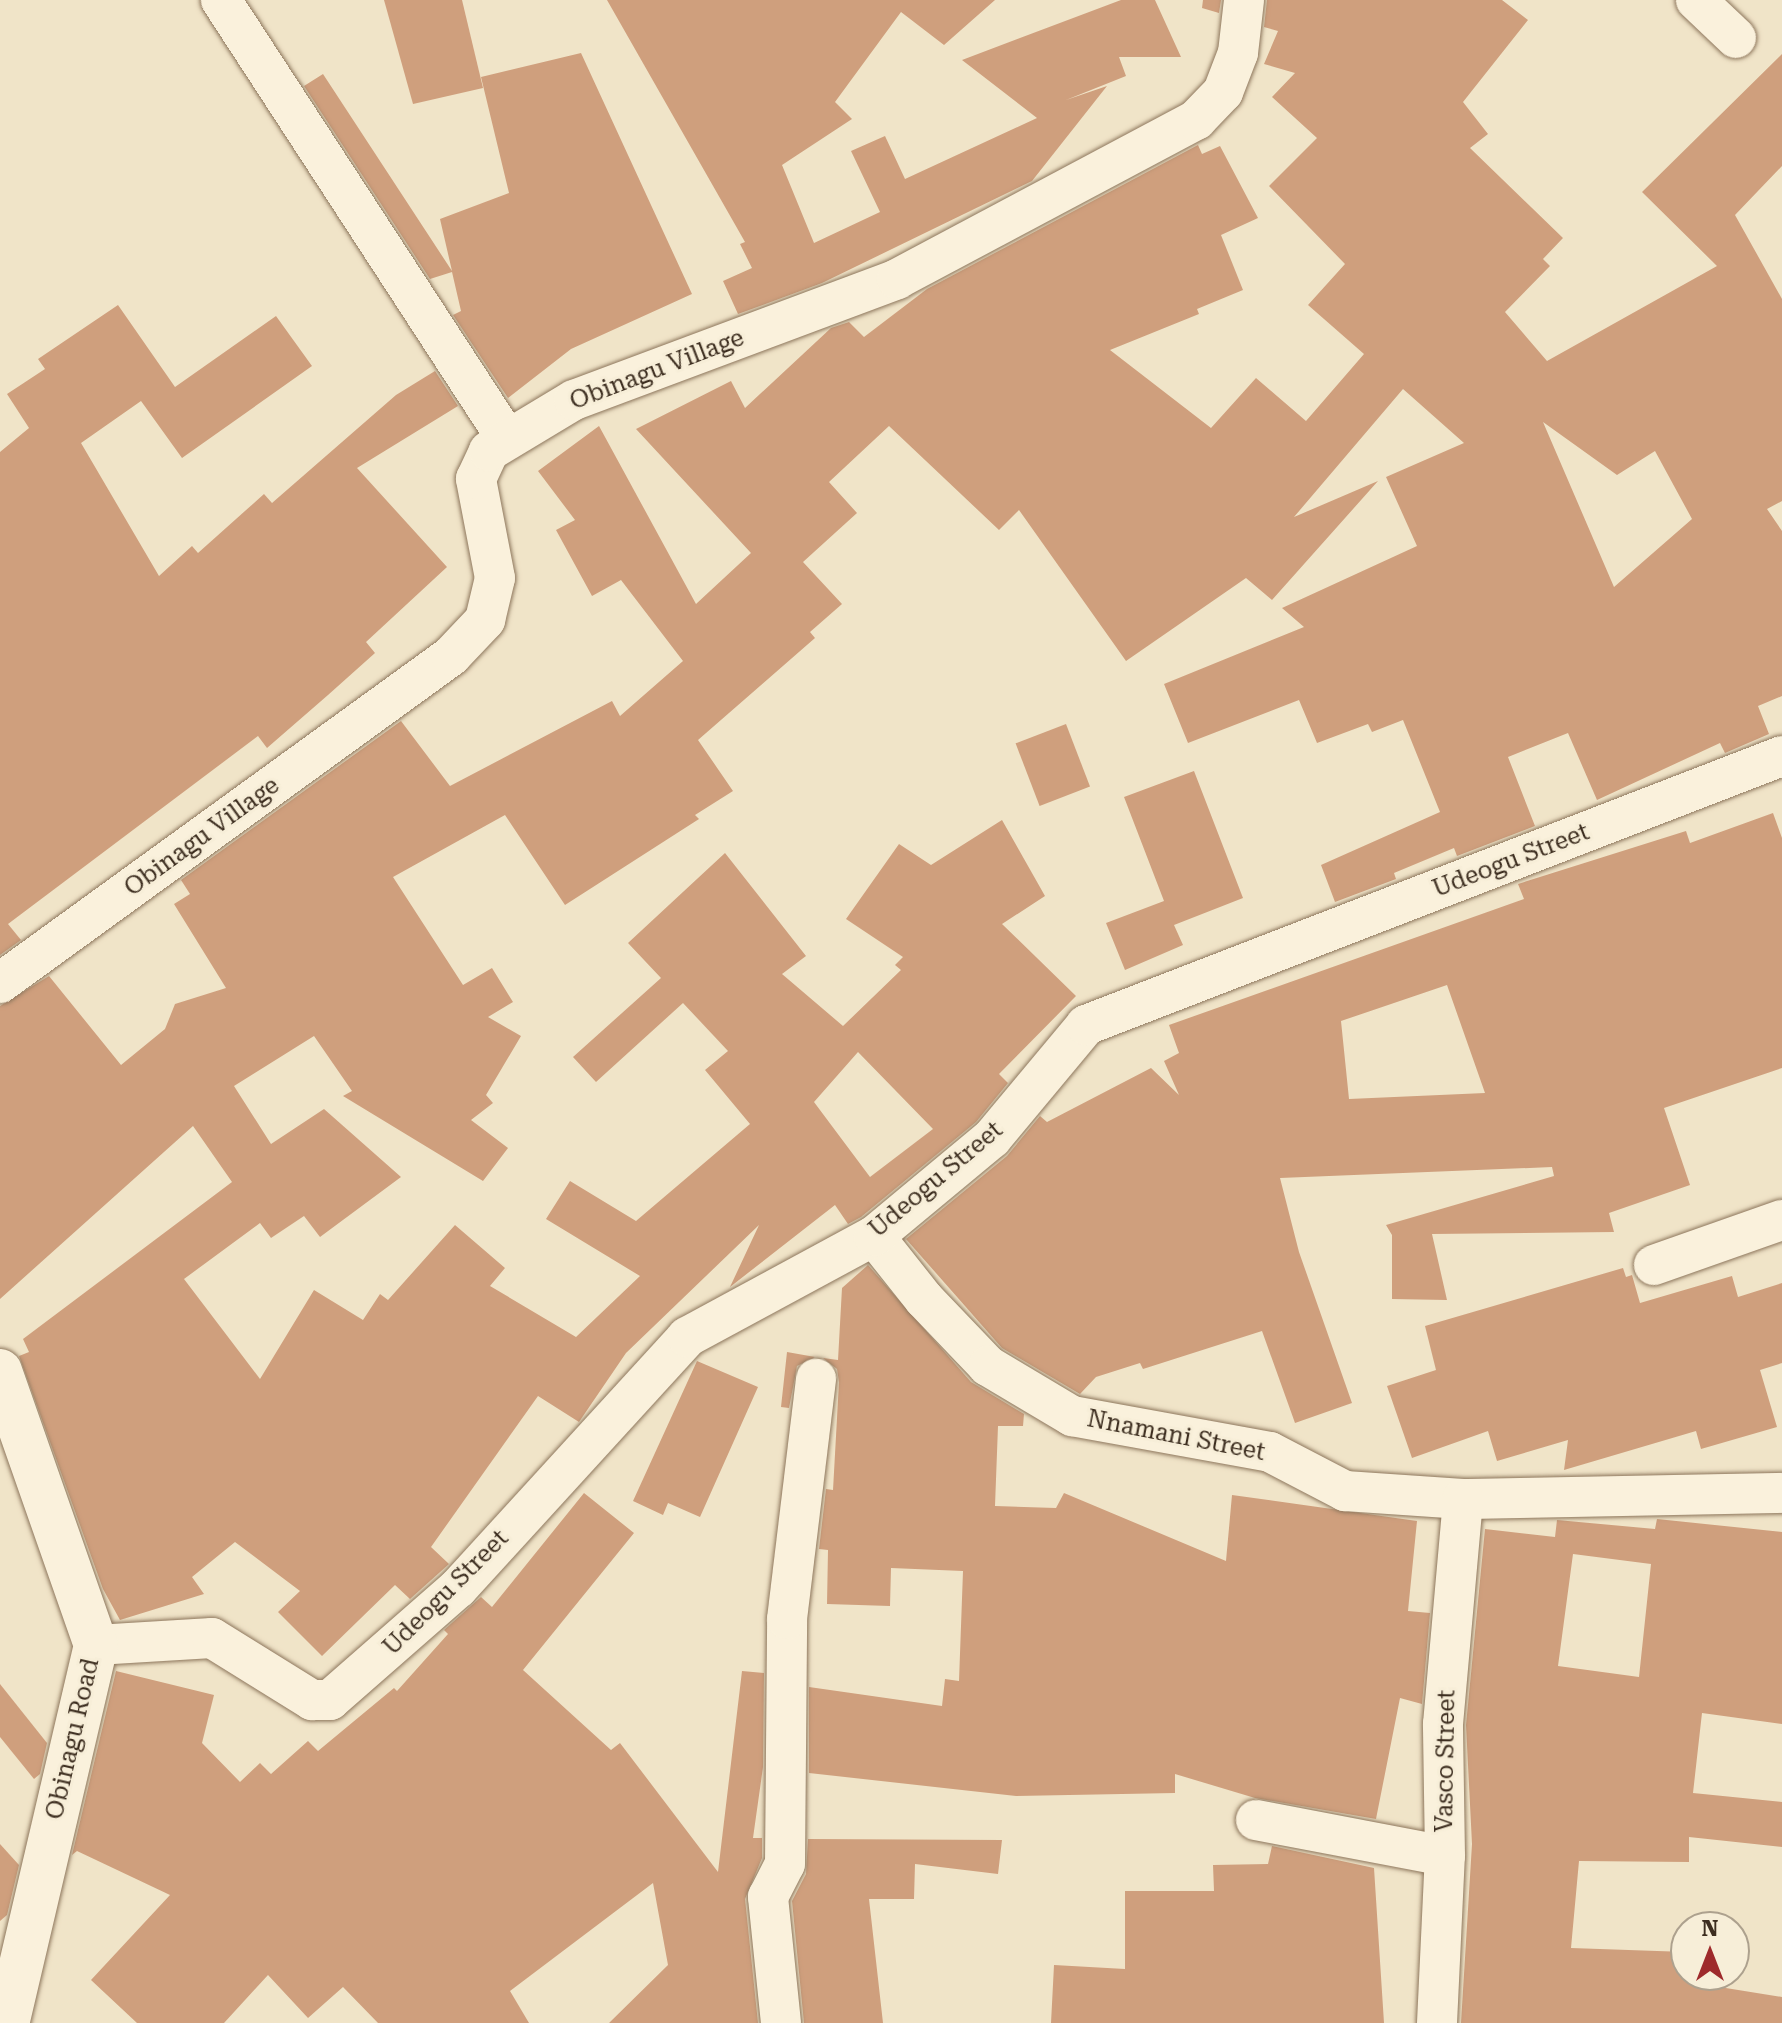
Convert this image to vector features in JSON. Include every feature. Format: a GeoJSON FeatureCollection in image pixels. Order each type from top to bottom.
{"type":"FeatureCollection","features":[{"type":"Feature","properties":{"kind":"street"},"geometry":{"type":"LineString","coordinates":[[221,0],[507,439]]}},
{"type":"Feature","properties":{"kind":"street","name":"Obinagu Village"},"geometry":{"type":"LineString","coordinates":[[0,983],[451,656],[485,620],[495,578],[476,479],[489,451],[574,400],[897,279],[1196,120],[1223,92],[1238,53],[1244,0]]}},
{"type":"Feature","properties":{"kind":"street"},"geometry":{"type":"LineString","coordinates":[[1696,0],[1736,38]]}},
{"type":"Feature","properties":{"kind":"street","name":"Udeogu Street"},"geometry":{"type":"LineString","coordinates":[[96,1645],[212,1638],[312,1700],[330,1700],[458,1588],[687,1337],[874,1236],[992,1138],[1086,1025],[1782,756]]}},
{"type":"Feature","properties":{"kind":"street"},"geometry":{"type":"LineString","coordinates":[[1654,1265],[1782,1220]]}},
{"type":"Feature","properties":{"kind":"street","name":"Nnamani Street"},"geometry":{"type":"LineString","coordinates":[[874,1236],[924,1299],[988,1366],[1072,1416],[1270,1452],[1345,1491],[1463,1499],[1782,1493]]}},
{"type":"Feature","properties":{"kind":"street","name":"Obinagu Road"},"geometry":{"type":"LineString","coordinates":[[0,1371],[96,1645],[7,2023]]}},
{"type":"Feature","properties":{"kind":"street"},"geometry":{"type":"LineString","coordinates":[[781,2023],[768,1897],[785,1864],[787,1619],[816,1379]]}},
{"type":"Feature","properties":{"kind":"street","name":"Vasco Street"},"geometry":{"type":"LineString","coordinates":[[1437,2023],[1445,1856],[1443,1724],[1463,1499]]}},
{"type":"Feature","properties":{"kind":"street"},"geometry":{"type":"LineString","coordinates":[[1256,1820],[1445,1856]]}},
{"type":"Feature","properties":{"kind":"building"},"geometry":{"type":"Polygon","coordinates":[[[384,0],[462,0],[483,88],[413,104],[384,0]]]}},
{"type":"Feature","properties":{"kind":"building"},"geometry":{"type":"Polygon","coordinates":[[[607,0],[995,0],[944,45],[901,12],[835,102],[852,119],[782,165],[814,243],[880,212],[851,151],[885,136],[905,179],[1037,118],[962,60],[1121,0],[1155,0],[1181,57],[1119,57],[1126,76],[1066,100],[1107,86],[1032,181],[822,283],[738,314],[723,281],[752,268],[740,244],[745,242],[607,0]]]}},
{"type":"Feature","properties":{"kind":"building"},"geometry":{"type":"Polygon","coordinates":[[[1203,0],[1221,0],[1219,13],[1202,8],[1203,0]]]}},
{"type":"Feature","properties":{"kind":"building"},"geometry":{"type":"Polygon","coordinates":[[[1267,0],[1502,0],[1528,20],[1463,102],[1488,134],[1470,148],[1563,238],[1543,259],[1550,266],[1505,312],[1547,361],[1717,266],[1642,192],[1782,54],[1782,166],[1735,215],[1782,299],[1782,501],[1767,509],[1782,531],[1782,696],[1758,706],[1769,734],[1725,753],[1720,743],[1597,800],[1568,733],[1508,757],[1535,826],[1457,856],[1454,848],[1394,873],[1396,879],[1335,902],[1321,865],[1440,812],[1403,720],[1372,732],[1368,724],[1317,743],[1299,700],[1188,743],[1164,684],[1304,627],[1282,608],[1417,546],[1386,477],[1464,443],[1403,389],[1294,517],[1378,481],[1272,600],[1246,578],[1126,661],[1019,510],[999,530],[889,426],[829,482],[857,513],[803,562],[842,604],[810,632],[815,638],[698,740],[733,791],[695,815],[699,819],[565,905],[505,815],[393,877],[463,985],[492,968],[513,1002],[488,1017],[521,1036],[486,1095],[493,1103],[471,1120],[508,1148],[483,1181],[343,1096],[352,1091],[314,1036],[234,1086],[271,1144],[324,1109],[401,1177],[320,1237],[304,1216],[271,1238],[260,1223],[184,1279],[260,1379],[314,1290],[363,1320],[380,1294],[388,1300],[455,1225],[505,1268],[490,1286],[576,1337],[640,1276],[546,1219],[570,1181],[636,1221],[750,1124],[705,1070],[728,1051],[683,1003],[596,1082],[573,1057],[661,978],[628,943],[725,853],[806,956],[782,974],[843,1026],[901,970],[895,965],[903,957],[846,919],[899,844],[931,865],[1002,820],[1045,896],[1002,924],[1076,996],[999,1074],[1008,1083],[976,1122],[861,1217],[848,1224],[835,1205],[730,1287],[759,1225],[626,1353],[579,1422],[538,1396],[431,1547],[449,1564],[410,1599],[395,1585],[322,1656],[278,1612],[300,1591],[235,1542],[192,1577],[204,1594],[120,1620],[103,1589],[19,1356],[29,1352],[23,1339],[232,1182],[193,1126],[0,1299],[0,1006],[49,976],[121,1065],[165,1029],[175,1004],[226,988],[174,904],[190,894],[181,880],[401,721],[450,786],[612,701],[620,716],[683,661],[621,580],[592,596],[556,530],[575,520],[538,471],[599,426],[696,604],[751,553],[636,429],[731,381],[745,408],[831,328],[849,322],[864,337],[927,289],[1198,145],[1202,154],[1220,146],[1258,218],[1221,235],[1243,290],[1197,309],[1199,314],[1110,350],[1211,428],[1256,378],[1306,421],[1364,354],[1308,305],[1345,264],[1269,186],[1317,138],[1272,97],[1295,73],[1264,64],[1278,31],[1264,27],[1267,0]],[[1543,422],[1614,587],[1692,519],[1655,451],[1617,475],[1543,422]],[[858,1052],[814,1102],[870,1177],[933,1129],[858,1052]]]}},
{"type":"Feature","properties":{"kind":"building"},"geometry":{"type":"Polygon","coordinates":[[[581,53],[692,294],[571,349],[508,398],[453,315],[461,311],[452,272],[430,279],[304,86],[323,74],[452,271],[440,219],[509,193],[481,77],[581,53]]]}},
{"type":"Feature","properties":{"kind":"building"},"geometry":{"type":"Polygon","coordinates":[[[118,305],[175,387],[276,316],[312,366],[182,458],[141,401],[81,443],[159,576],[192,546],[198,553],[264,494],[272,503],[396,395],[435,371],[458,406],[357,468],[447,567],[366,642],[375,653],[267,748],[258,736],[8,924],[21,940],[0,955],[0,452],[29,428],[7,394],[45,369],[38,359],[118,305]]]}},
{"type":"Feature","properties":{"kind":"building"},"geometry":{"type":"Polygon","coordinates":[[[1066,724],[1090,787],[1040,806],[1016,743],[1066,724]]]}},
{"type":"Feature","properties":{"kind":"building"},"geometry":{"type":"Polygon","coordinates":[[[1194,771],[1243,898],[1174,925],[1183,945],[1125,970],[1106,923],[1164,901],[1124,797],[1194,771]]]}},
{"type":"Feature","properties":{"kind":"building"},"geometry":{"type":"Polygon","coordinates":[[[1773,813],[1782,838],[1782,1068],[1664,1108],[1690,1185],[1609,1213],[1614,1232],[1432,1234],[1447,1300],[1392,1299],[1392,1235],[1386,1225],[1554,1176],[1552,1167],[1280,1178],[1299,1252],[1352,1403],[1295,1423],[1262,1331],[1143,1369],[1140,1363],[1096,1377],[1080,1394],[1002,1348],[906,1239],[1007,1156],[1040,1116],[1047,1122],[1151,1068],[1179,1095],[1164,1061],[1179,1053],[1169,1025],[1524,899],[1518,884],[1686,831],[1690,843],[1773,813]],[[1447,985],[1341,1021],[1349,1099],[1485,1093],[1447,985]]]}},
{"type":"Feature","properties":{"kind":"building"},"geometry":{"type":"Polygon","coordinates":[[[868,1265],[971,1382],[1024,1414],[1023,1426],[998,1426],[995,1506],[1056,1508],[1064,1493],[1226,1561],[1232,1495],[1417,1521],[1408,1611],[1430,1613],[1422,1704],[1400,1698],[1376,1819],[1255,1798],[1175,1774],[1175,1793],[1016,1796],[809,1773],[809,1687],[942,1706],[945,1679],[959,1681],[963,1571],[891,1568],[890,1606],[827,1604],[828,1550],[819,1549],[826,1489],[833,1490],[839,1382],[837,1369],[823,1358],[838,1360],[842,1288],[868,1265]]]}},
{"type":"Feature","properties":{"kind":"building"},"geometry":{"type":"Polygon","coordinates":[[[1623,1268],[1626,1277],[1632,1275],[1640,1303],[1732,1276],[1738,1297],[1782,1283],[1782,1363],[1760,1370],[1777,1427],[1701,1449],[1696,1431],[1564,1470],[1568,1440],[1497,1461],[1488,1431],[1412,1458],[1387,1386],[1436,1370],[1425,1326],[1623,1268]]]}},
{"type":"Feature","properties":{"kind":"building"},"geometry":{"type":"Polygon","coordinates":[[[787,1352],[815,1357],[797,1366],[789,1408],[781,1407],[787,1352]]]}},
{"type":"Feature","properties":{"kind":"building"},"geometry":{"type":"Polygon","coordinates":[[[697,1361],[758,1387],[700,1517],[668,1503],[663,1515],[633,1501],[697,1361]]]}},
{"type":"Feature","properties":{"kind":"building"},"geometry":{"type":"Polygon","coordinates":[[[584,1493],[634,1533],[523,1670],[611,1750],[620,1743],[718,1872],[742,1671],[764,1673],[763,1767],[753,1838],[762,1838],[762,1858],[745,1899],[758,2023],[609,2023],[668,1965],[653,1883],[510,1991],[529,2023],[378,2023],[343,1987],[308,2018],[268,1975],[224,2023],[137,2023],[91,1980],[170,1895],[77,1851],[72,1855],[116,1671],[214,1695],[202,1743],[240,1782],[260,1763],[271,1774],[308,1741],[318,1751],[394,1688],[397,1691],[448,1634],[444,1630],[481,1597],[492,1607],[584,1493]]]}},
{"type":"Feature","properties":{"kind":"building"},"geometry":{"type":"Polygon","coordinates":[[[1657,1519],[1782,1532],[1782,1724],[1702,1713],[1693,1793],[1782,1802],[1782,1847],[1689,1837],[1689,1862],[1579,1861],[1571,1948],[1670,1951],[1670,1991],[1745,1991],[1782,1997],[1782,2023],[1461,2023],[1472,1844],[1466,1725],[1485,1529],[1555,1537],[1557,1520],[1655,1529],[1657,1519]],[[1573,1554],[1558,1666],[1639,1677],[1651,1564],[1573,1554]]]}},
{"type":"Feature","properties":{"kind":"building"},"geometry":{"type":"Polygon","coordinates":[[[0,1684],[47,1743],[40,1774],[34,1779],[0,1737],[0,1684]]]}},
{"type":"Feature","properties":{"kind":"building"},"geometry":{"type":"Polygon","coordinates":[[[808,1839],[1002,1840],[998,1874],[915,1864],[914,1899],[869,1899],[883,2023],[804,2023],[792,1901],[806,1874],[808,1839]]]}},
{"type":"Feature","properties":{"kind":"building"},"geometry":{"type":"Polygon","coordinates":[[[0,1844],[19,1865],[7,1915],[0,1921],[0,1844]]]}},
{"type":"Feature","properties":{"kind":"building"},"geometry":{"type":"Polygon","coordinates":[[[1272,1846],[1374,1868],[1384,2023],[1051,2023],[1054,1965],[1125,1969],[1125,1891],[1214,1891],[1213,1865],[1268,1864],[1272,1846]]]}}]}
